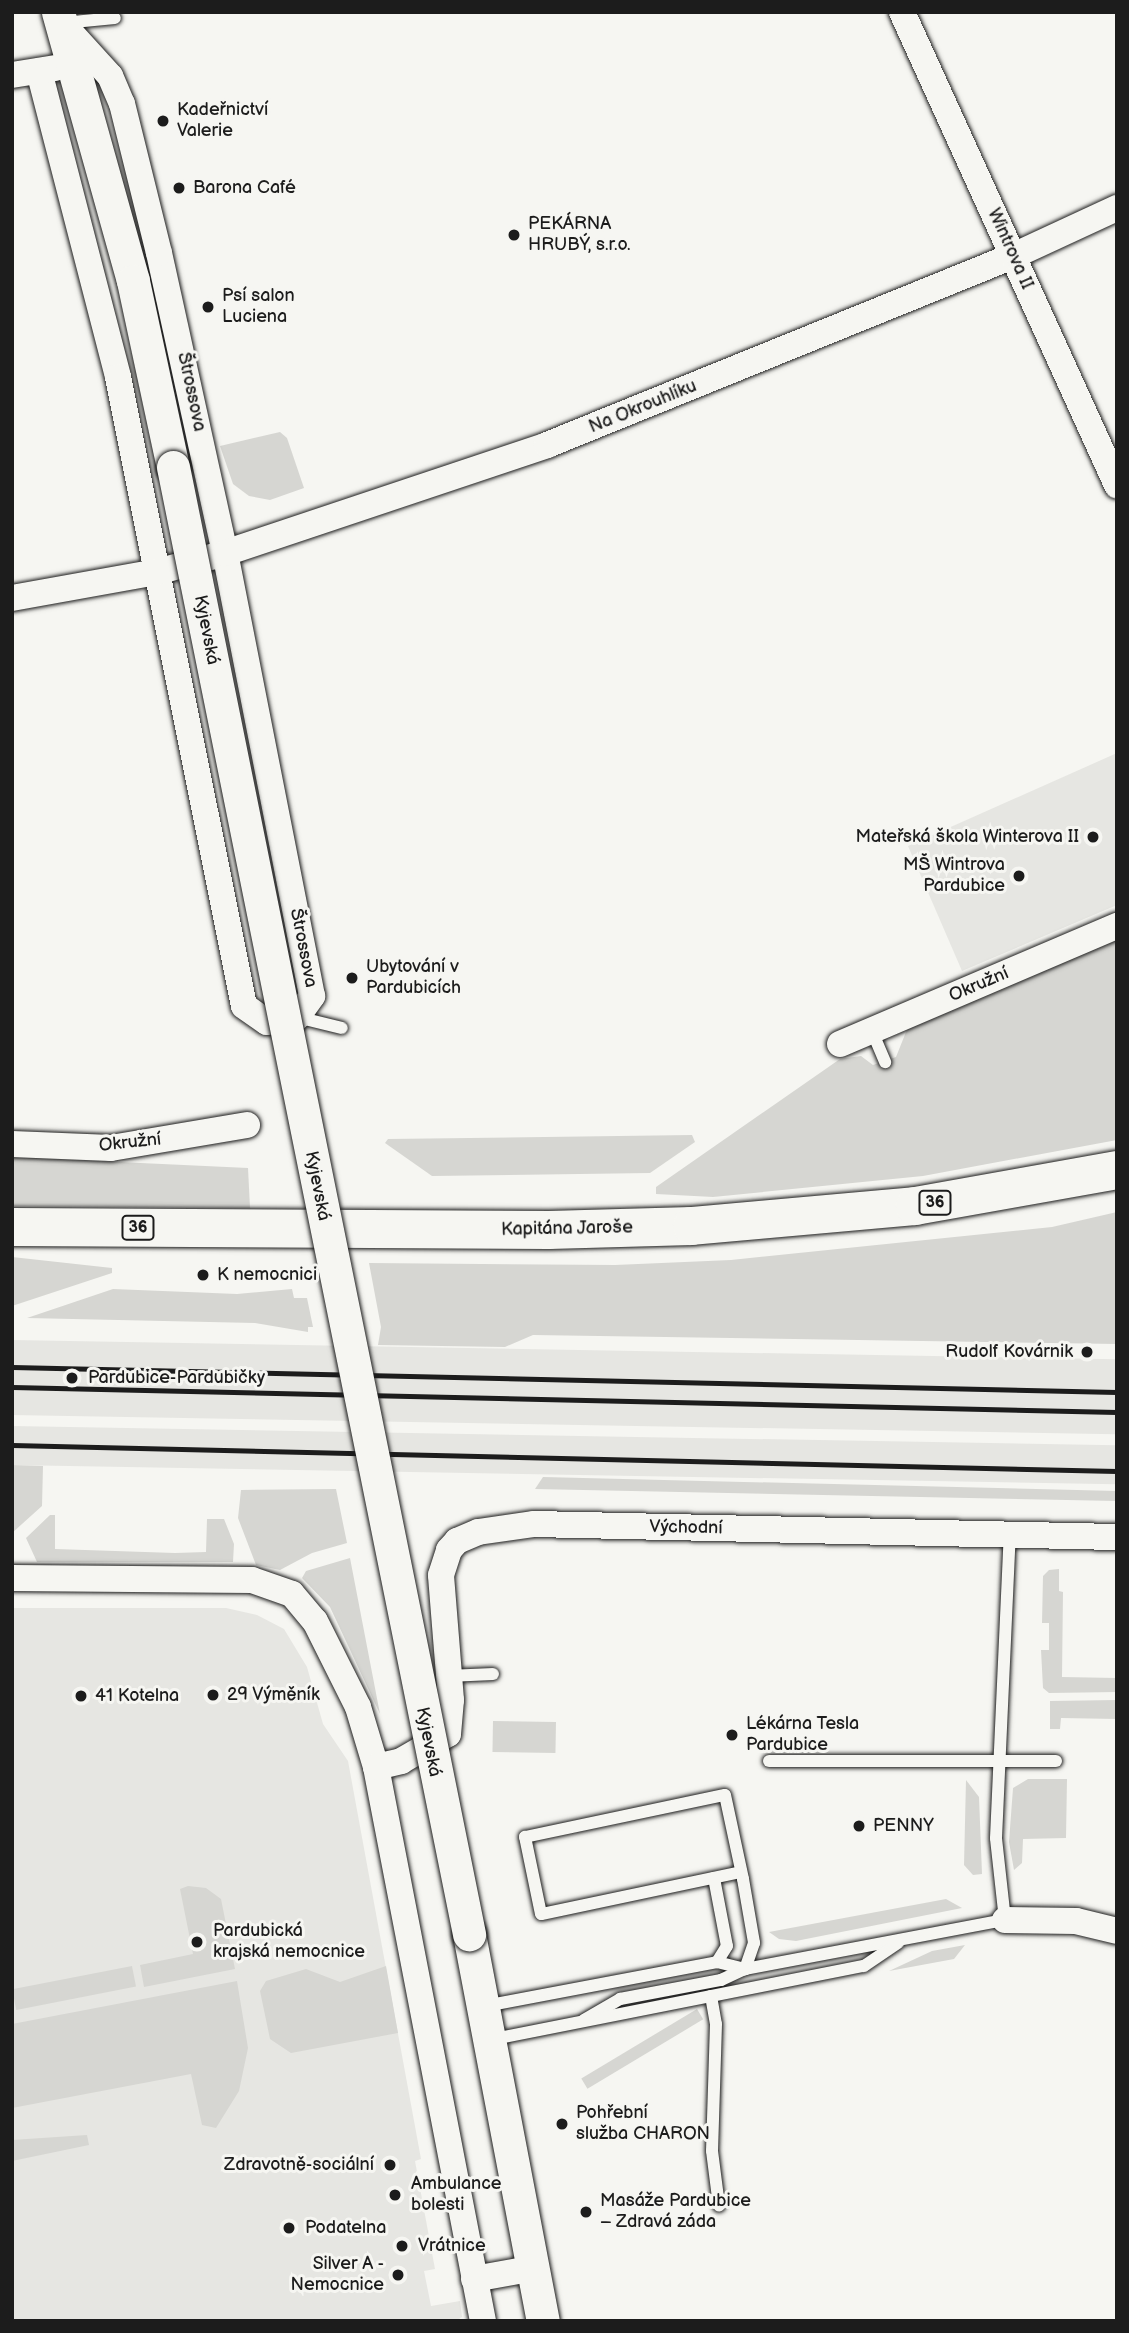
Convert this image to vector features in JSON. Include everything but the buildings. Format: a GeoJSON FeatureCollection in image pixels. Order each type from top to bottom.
{"type":"FeatureCollection","features":[{"type":"Feature","properties":{"kind":"main road","name":"Kapitána Jaroše"},"geometry":{"type":"LineString","coordinates":[[12,1227],[549,1230],[692,1226],[915,1206],[1117,1170]]}},
{"type":"Feature","properties":{"kind":"street","name":"Wintrova II"},"geometry":{"type":"LineString","coordinates":[[902,12],[1117,485]]}},
{"type":"Feature","properties":{"kind":"street"},"geometry":{"type":"LineString","coordinates":[[12,75],[74,63],[60,18]]}},
{"type":"Feature","properties":{"kind":"street","name":"Štrossova"},"geometry":{"type":"LineString","coordinates":[[60,18],[110,76],[122,104],[225,553],[312,996],[297,1017]]}},
{"type":"Feature","properties":{"kind":"street","name":"Kyjevská"},"geometry":{"type":"LineString","coordinates":[[74,63],[133,281],[173,467],[469,1934],[543,2321]]}},
{"type":"Feature","properties":{"kind":"street"},"geometry":{"type":"LineString","coordinates":[[39,71],[118,377],[244,1006],[267,1022],[297,1017]]}},
{"type":"Feature","properties":{"kind":"street","name":"Na Okrouhlíku"},"geometry":{"type":"LineString","coordinates":[[12,598],[157,572],[225,553],[613,421],[1013,257],[1117,208]]}},
{"type":"Feature","properties":{"kind":"street","name":"Okružní"},"geometry":{"type":"LineString","coordinates":[[841,1044],[1117,926]]}},
{"type":"Feature","properties":{"kind":"street","name":"Okružní"},"geometry":{"type":"LineString","coordinates":[[12,1144],[111,1148],[247,1125]]}},
{"type":"Feature","properties":{"kind":"street","name":"Východní"},"geometry":{"type":"LineString","coordinates":[[376,1766],[401,1761],[448,1734],[448,1676],[440,1591],[444,1561],[457,1541],[478,1532],[534,1524],[1117,1537]]}},
{"type":"Feature","properties":{"kind":"street"},"geometry":{"type":"LineString","coordinates":[[12,1578],[240,1578],[273,1584],[302,1603],[327,1642],[358,1707],[376,1766],[483,2321]]}},
{"type":"Feature","properties":{"kind":"street"},"geometry":{"type":"LineString","coordinates":[[1005,1920],[1076,1921],[1117,1931]]}},
{"type":"Feature","properties":{"kind":"street"},"geometry":{"type":"LineString","coordinates":[[474,2279],[535,2268]]}},
{"type":"Feature","properties":{"kind":"lane"},"geometry":{"type":"LineString","coordinates":[[60,18],[115,18]]}},
{"type":"Feature","properties":{"kind":"lane"},"geometry":{"type":"LineString","coordinates":[[297,1017],[342,1028]]}},
{"type":"Feature","properties":{"kind":"lane"},"geometry":{"type":"LineString","coordinates":[[872,1031],[885,1062]]}},
{"type":"Feature","properties":{"kind":"lane"},"geometry":{"type":"LineString","coordinates":[[584,2020],[620,1999],[721,1980],[745,1969],[1005,1920],[996,1839],[1010,1534]]}},
{"type":"Feature","properties":{"kind":"lane"},"geometry":{"type":"LineString","coordinates":[[448,1676],[493,1674]]}},
{"type":"Feature","properties":{"kind":"lane"},"geometry":{"type":"LineString","coordinates":[[769,1761],[1056,1762]]}},
{"type":"Feature","properties":{"kind":"lane"},"geometry":{"type":"LineString","coordinates":[[741,1872],[541,1914],[525,1837],[725,1795],[741,1872],[754,1943],[745,1969]]}},
{"type":"Feature","properties":{"kind":"lane"},"geometry":{"type":"LineString","coordinates":[[714,1878],[727,1946],[717,1962]]}},
{"type":"Feature","properties":{"kind":"lane"},"geometry":{"type":"LineString","coordinates":[[489,2040],[864,1966],[901,1941]]}},
{"type":"Feature","properties":{"kind":"lane"},"geometry":{"type":"LineString","coordinates":[[482,2006],[717,1962],[745,1969]]}},
{"type":"Feature","properties":{"kind":"lane"},"geometry":{"type":"LineString","coordinates":[[711,1996],[716,2024],[712,2151],[719,2206]]}},
{"type":"Feature","properties":{"kind":"shaded area"},"geometry":{"type":"Polygon","coordinates":[[[280,432],[287,438],[304,488],[270,500],[249,496],[233,484],[220,446],[280,432]]]}},
{"type":"Feature","properties":{"kind":"shaded area","name":"MŠ Wintrova Pardubice"},"geometry":{"type":"Polygon","coordinates":[[[1117,753],[1117,905],[962,971],[908,846],[1117,753]]]}},
{"type":"Feature","properties":{"kind":"shaded area"},"geometry":{"type":"Polygon","coordinates":[[[1117,939],[1117,1140],[923,1176],[713,1197],[656,1194],[656,1187],[840,1059],[861,1056],[873,1065],[896,1057],[908,1027],[1117,939]]]}},
{"type":"Feature","properties":{"kind":"shaded area"},"geometry":{"type":"Polygon","coordinates":[[[692,1135],[695,1142],[650,1173],[432,1176],[385,1143],[388,1139],[692,1135]]]}},
{"type":"Feature","properties":{"kind":"shaded area"},"geometry":{"type":"Polygon","coordinates":[[[12,1157],[248,1168],[250,1208],[12,1206],[12,1157]]]}},
{"type":"Feature","properties":{"kind":"shaded area"},"geometry":{"type":"Polygon","coordinates":[[[1117,1212],[1117,1344],[533,1335],[505,1347],[378,1345],[381,1327],[369,1263],[615,1265],[731,1260],[1052,1227],[1117,1212]]]}},
{"type":"Feature","properties":{"kind":"shaded area"},"geometry":{"type":"Polygon","coordinates":[[[12,1257],[112,1268],[112,1273],[12,1306],[12,1257]]]}},
{"type":"Feature","properties":{"kind":"shaded area"},"geometry":{"type":"Polygon","coordinates":[[[113,1289],[237,1294],[292,1289],[294,1298],[307,1298],[313,1327],[308,1327],[308,1332],[255,1323],[27,1318],[113,1289]]]}},
{"type":"Feature","properties":{"kind":"shaded area"},"geometry":{"type":"Polygon","coordinates":[[[12,1340],[1117,1359],[1116,1434],[12,1415],[12,1340]]]}},
{"type":"Feature","properties":{"kind":"shaded area"},"geometry":{"type":"Polygon","coordinates":[[[12,1426],[1117,1445],[1116,1484],[12,1465],[12,1426]]]}},
{"type":"Feature","properties":{"kind":"shaded area"},"geometry":{"type":"Polygon","coordinates":[[[12,1465],[43,1466],[42,1506],[12,1533],[12,1465]]]}},
{"type":"Feature","properties":{"kind":"shaded area"},"geometry":{"type":"Polygon","coordinates":[[[543,1477],[1117,1491],[1117,1501],[535,1489],[543,1477]]]}},
{"type":"Feature","properties":{"kind":"shaded area"},"geometry":{"type":"Polygon","coordinates":[[[336,1489],[347,1543],[312,1553],[280,1570],[256,1565],[238,1518],[241,1490],[336,1489]]]}},
{"type":"Feature","properties":{"kind":"shaded area"},"geometry":{"type":"Polygon","coordinates":[[[50,1515],[55,1515],[55,1549],[175,1553],[206,1552],[207,1519],[224,1519],[234,1544],[233,1562],[37,1562],[26,1538],[50,1515]]]}},
{"type":"Feature","properties":{"kind":"shaded area"},"geometry":{"type":"Polygon","coordinates":[[[350,1558],[380,1714],[330,1607],[302,1578],[306,1571],[350,1558]]]}},
{"type":"Feature","properties":{"kind":"shaded area"},"geometry":{"type":"Polygon","coordinates":[[[1059,1569],[1059,1591],[1063,1592],[1062,1677],[1117,1678],[1117,1692],[1049,1693],[1043,1688],[1041,1650],[1049,1650],[1049,1623],[1042,1623],[1043,1576],[1049,1570],[1059,1569]]]}},
{"type":"Feature","properties":{"kind":"shaded area","name":"Pardubická krajská nemocnice"},"geometry":{"type":"Polygon","coordinates":[[[12,1608],[226,1608],[257,1615],[284,1629],[307,1667],[323,1724],[348,1761],[421,2159],[415,2161],[435,2269],[424,2271],[431,2306],[460,2301],[462,2317],[456,2321],[12,2321],[12,1608]]]}},
{"type":"Feature","properties":{"kind":"shaded area"},"geometry":{"type":"Polygon","coordinates":[[[1117,1700],[1117,1719],[1061,1718],[1060,1729],[1050,1729],[1050,1701],[1117,1700]]]}},
{"type":"Feature","properties":{"kind":"shaded area"},"geometry":{"type":"Polygon","coordinates":[[[493,1721],[556,1722],[555,1753],[492,1752],[493,1721]]]}},
{"type":"Feature","properties":{"kind":"shaded area"},"geometry":{"type":"Polygon","coordinates":[[[1028,1779],[1067,1779],[1066,1838],[1023,1839],[1022,1863],[1014,1870],[1009,1842],[1013,1788],[1028,1779]]]}},
{"type":"Feature","properties":{"kind":"shaded area"},"geometry":{"type":"Polygon","coordinates":[[[966,1780],[979,1797],[982,1874],[973,1875],[964,1865],[966,1780]]]}},
{"type":"Feature","properties":{"kind":"shaded area"},"geometry":{"type":"Polygon","coordinates":[[[188,1886],[206,1888],[221,1899],[235,1969],[144,1987],[140,1965],[193,1954],[180,1889],[188,1886]]]}},
{"type":"Feature","properties":{"kind":"shaded area"},"geometry":{"type":"Polygon","coordinates":[[[946,1899],[962,1908],[796,1941],[779,1939],[769,1932],[946,1899]]]}},
{"type":"Feature","properties":{"kind":"shaded area"},"geometry":{"type":"Polygon","coordinates":[[[965,1945],[954,1959],[889,1971],[932,1951],[965,1945]]]}},
{"type":"Feature","properties":{"kind":"shaded area"},"geometry":{"type":"Polygon","coordinates":[[[132,1966],[136,1987],[16,2010],[12,1989],[132,1966]]]}},
{"type":"Feature","properties":{"kind":"shaded area"},"geometry":{"type":"Polygon","coordinates":[[[386,1966],[398,2033],[291,2053],[270,2039],[260,1991],[266,1981],[306,1969],[340,1982],[386,1966]]]}},
{"type":"Feature","properties":{"kind":"shaded area"},"geometry":{"type":"Polygon","coordinates":[[[237,1981],[248,2048],[239,2091],[216,2128],[202,2125],[191,2074],[12,2108],[12,2024],[237,1981]]]}},
{"type":"Feature","properties":{"kind":"shaded area"},"geometry":{"type":"Polygon","coordinates":[[[697,2009],[703,2019],[587,2089],[581,2079],[697,2009]]]}},
{"type":"Feature","properties":{"kind":"shaded area"},"geometry":{"type":"Polygon","coordinates":[[[87,2135],[89,2145],[12,2161],[12,2140],[87,2135]]]}},
{"type":"Feature","properties":{"kind":"railway"},"geometry":{"type":"LineString","coordinates":[[12,1367],[1117,1392]]}},
{"type":"Feature","properties":{"kind":"railway"},"geometry":{"type":"LineString","coordinates":[[12,1387],[1117,1412]]}},
{"type":"Feature","properties":{"kind":"railway"},"geometry":{"type":"LineString","coordinates":[[12,1445],[1117,1471]]}},
{"type":"Feature","properties":{"kind":"place","name":"Kadeřnictví Valerie"},"geometry":{"type":"Point","coordinates":[163,121]}},
{"type":"Feature","properties":{"kind":"place","name":"Barona Café"},"geometry":{"type":"Point","coordinates":[179,188]}},
{"type":"Feature","properties":{"kind":"place","name":"PEKÁRNA HRUBÝ, s.r.o."},"geometry":{"type":"Point","coordinates":[514,235]}},
{"type":"Feature","properties":{"kind":"place","name":"Psí salon Luciena"},"geometry":{"type":"Point","coordinates":[208,307]}},
{"type":"Feature","properties":{"kind":"place","name":"Mateřská škola Winterova II"},"geometry":{"type":"Point","coordinates":[1093,837]}},
{"type":"Feature","properties":{"kind":"place","name":"MŠ Wintrova Pardubice"},"geometry":{"type":"Point","coordinates":[1019,876]}},
{"type":"Feature","properties":{"kind":"place","name":"Ubytování v Pardubicích"},"geometry":{"type":"Point","coordinates":[352,978]}},
{"type":"Feature","properties":{"kind":"place","name":"K nemocnici"},"geometry":{"type":"Point","coordinates":[203,1275]}},
{"type":"Feature","properties":{"kind":"place","name":"Rudolf Kovárnik"},"geometry":{"type":"Point","coordinates":[1087,1352]}},
{"type":"Feature","properties":{"kind":"place","name":"Pardubice-Pardubičky"},"geometry":{"type":"Point","coordinates":[72,1378]}},
{"type":"Feature","properties":{"kind":"place","name":"29 Výměník"},"geometry":{"type":"Point","coordinates":[213,1695]}},
{"type":"Feature","properties":{"kind":"place","name":"41 Kotelna"},"geometry":{"type":"Point","coordinates":[81,1696]}},
{"type":"Feature","properties":{"kind":"place","name":"Lékárna Tesla Pardubice"},"geometry":{"type":"Point","coordinates":[732,1735]}},
{"type":"Feature","properties":{"kind":"place","name":"PENNY"},"geometry":{"type":"Point","coordinates":[859,1826]}},
{"type":"Feature","properties":{"kind":"place","name":"Pardubická krajská nemocnice"},"geometry":{"type":"Point","coordinates":[197,1942]}},
{"type":"Feature","properties":{"kind":"place","name":"Pohřební služba CHARON"},"geometry":{"type":"Point","coordinates":[562,2124]}},
{"type":"Feature","properties":{"kind":"place","name":"Zdravotně-sociální"},"geometry":{"type":"Point","coordinates":[390,2165]}},
{"type":"Feature","properties":{"kind":"place","name":"Ambulance bolesti"},"geometry":{"type":"Point","coordinates":[395,2195]}},
{"type":"Feature","properties":{"kind":"place","name":"Masáže Pardubice – Zdravá záda"},"geometry":{"type":"Point","coordinates":[586,2212]}},
{"type":"Feature","properties":{"kind":"place","name":"Podatelna"},"geometry":{"type":"Point","coordinates":[289,2228]}},
{"type":"Feature","properties":{"kind":"place","name":"Vrátnice"},"geometry":{"type":"Point","coordinates":[402,2246]}},
{"type":"Feature","properties":{"kind":"place","name":"Silver A - Nemocnice"},"geometry":{"type":"Point","coordinates":[398,2275]}}]}
